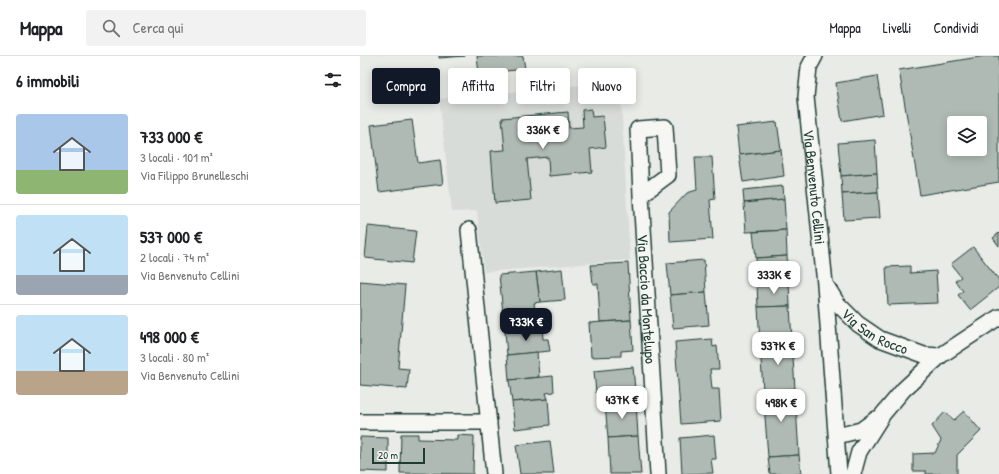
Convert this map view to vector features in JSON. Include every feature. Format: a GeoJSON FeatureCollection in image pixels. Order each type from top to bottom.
{"type":"FeatureCollection","features":[{"type":"Feature","properties":{"kind":"street"},"geometry":{"type":"LineString","coordinates":[[812,62],[827,56]]}},
{"type":"Feature","properties":{"kind":"street","name":"Via Benvenuto Cellini"},"geometry":{"type":"LineString","coordinates":[[812,62],[806,97],[825,284],[839,474]]}},
{"type":"Feature","properties":{"kind":"street","name":"Via Baccio da Montelupo"},"geometry":{"type":"LineString","coordinates":[[641,195],[658,474]]}},
{"type":"Feature","properties":{"kind":"street"},"geometry":{"type":"LineString","coordinates":[[469,230],[494,474]]}},
{"type":"Feature","properties":{"kind":"street","name":"Via San Rocco"},"geometry":{"type":"LineString","coordinates":[[825,284],[837,303],[858,324],[880,339],[924,355],[940,356]]}},
{"type":"Feature","properties":{"kind":"street"},"geometry":{"type":"LineString","coordinates":[[853,474],[859,452],[883,414],[904,390],[940,356],[999,317]]}},
{"type":"Feature","properties":{"kind":"street"},"geometry":{"type":"LineString","coordinates":[[837,436],[862,430],[883,414]]}},
{"type":"Feature","properties":{"kind":"street"},"geometry":{"type":"LineString","coordinates":[[360,422],[488,422]]}},
{"type":"Feature","properties":{"kind":"shaded area"},"geometry":{"type":"Polygon","coordinates":[[[578,85],[578,104],[621,104],[630,260],[484,272],[477,211],[452,212],[440,99],[448,98],[448,104],[508,104],[508,92],[516,91],[516,104],[570,104],[570,86],[578,85]]]}},
{"type":"Feature","properties":{"kind":"building"},"geometry":{"type":"Polygon","coordinates":[[[439,56],[465,56],[439,58],[439,56]]]}},
{"type":"Feature","properties":{"kind":"building"},"geometry":{"type":"Polygon","coordinates":[[[477,56],[523,56],[525,68],[516,68],[516,70],[508,71],[508,68],[478,68],[477,56]]]}},
{"type":"Feature","properties":{"kind":"building"},"geometry":{"type":"Polygon","coordinates":[[[985,56],[999,56],[999,182],[920,195],[899,70],[985,56]]]}},
{"type":"Feature","properties":{"kind":"building"},"geometry":{"type":"Polygon","coordinates":[[[877,76],[883,114],[842,121],[836,83],[877,76]]]}},
{"type":"Feature","properties":{"kind":"building"},"geometry":{"type":"Polygon","coordinates":[[[591,109],[592,117],[603,116],[606,147],[590,149],[592,172],[549,176],[548,157],[527,159],[531,200],[495,203],[491,151],[505,150],[502,118],[568,112],[569,128],[583,127],[582,110],[591,109]]]}},
{"type":"Feature","properties":{"kind":"building"},"geometry":{"type":"Polygon","coordinates":[[[412,120],[418,163],[440,160],[443,184],[379,192],[371,125],[412,120]]]}},
{"type":"Feature","properties":{"kind":"building"},"geometry":{"type":"Polygon","coordinates":[[[777,122],[781,150],[739,155],[736,127],[777,122]]]}},
{"type":"Feature","properties":{"kind":"building"},"geometry":{"type":"Polygon","coordinates":[[[875,140],[877,173],[841,176],[838,143],[875,140]]]}},
{"type":"Feature","properties":{"kind":"building"},"geometry":{"type":"Polygon","coordinates":[[[781,150],[784,176],[743,182],[739,155],[781,150]]]}},
{"type":"Feature","properties":{"kind":"building"},"geometry":{"type":"Polygon","coordinates":[[[695,157],[712,157],[715,199],[710,200],[713,239],[670,242],[669,212],[687,193],[697,190],[695,157]]]}},
{"type":"Feature","properties":{"kind":"building"},"geometry":{"type":"Polygon","coordinates":[[[877,173],[878,192],[842,194],[841,176],[877,173]]]}},
{"type":"Feature","properties":{"kind":"building"},"geometry":{"type":"Polygon","coordinates":[[[783,186],[784,199],[744,203],[743,190],[783,186]]]}},
{"type":"Feature","properties":{"kind":"building"},"geometry":{"type":"Polygon","coordinates":[[[878,192],[880,218],[844,220],[842,194],[878,192]]]}},
{"type":"Feature","properties":{"kind":"building"},"geometry":{"type":"Polygon","coordinates":[[[784,199],[786,230],[746,232],[744,203],[784,199]]]}},
{"type":"Feature","properties":{"kind":"building"},"geometry":{"type":"Polygon","coordinates":[[[368,226],[416,231],[412,263],[365,258],[368,226]]]}},
{"type":"Feature","properties":{"kind":"building"},"geometry":{"type":"Polygon","coordinates":[[[786,230],[787,256],[756,258],[753,232],[786,230]]]}},
{"type":"Feature","properties":{"kind":"building"},"geometry":{"type":"Polygon","coordinates":[[[999,233],[999,246],[993,238],[999,233]]]}},
{"type":"Feature","properties":{"kind":"building"},"geometry":{"type":"Polygon","coordinates":[[[973,247],[999,280],[999,287],[970,310],[958,295],[963,291],[955,281],[961,277],[951,264],[973,247]]]}},
{"type":"Feature","properties":{"kind":"building"},"geometry":{"type":"Polygon","coordinates":[[[787,256],[789,282],[757,284],[756,258],[787,256]]]}},
{"type":"Feature","properties":{"kind":"building"},"geometry":{"type":"Polygon","coordinates":[[[704,260],[706,292],[670,295],[667,263],[704,260]]]}},
{"type":"Feature","properties":{"kind":"building"},"geometry":{"type":"Polygon","coordinates":[[[628,263],[631,320],[600,322],[598,284],[593,284],[591,265],[628,263]]]}},
{"type":"Feature","properties":{"kind":"building"},"geometry":{"type":"Polygon","coordinates":[[[910,266],[910,273],[936,271],[938,303],[888,305],[886,267],[910,266]]]}},
{"type":"Feature","properties":{"kind":"building"},"geometry":{"type":"Polygon","coordinates":[[[562,269],[565,300],[540,302],[536,272],[562,269]]]}},
{"type":"Feature","properties":{"kind":"building"},"geometry":{"type":"Polygon","coordinates":[[[536,272],[540,302],[534,303],[537,329],[505,332],[499,275],[536,272]]]}},
{"type":"Feature","properties":{"kind":"building"},"geometry":{"type":"Polygon","coordinates":[[[360,281],[405,285],[398,368],[409,369],[407,389],[360,385],[360,281]]]}},
{"type":"Feature","properties":{"kind":"building"},"geometry":{"type":"Polygon","coordinates":[[[789,282],[790,306],[758,307],[757,284],[789,282]]]}},
{"type":"Feature","properties":{"kind":"building"},"geometry":{"type":"Polygon","coordinates":[[[706,292],[709,325],[673,328],[670,295],[706,292]]]}},
{"type":"Feature","properties":{"kind":"building"},"geometry":{"type":"Polygon","coordinates":[[[790,306],[792,342],[760,344],[758,307],[790,306]]]}},
{"type":"Feature","properties":{"kind":"building"},"geometry":{"type":"Polygon","coordinates":[[[631,320],[633,350],[621,351],[621,356],[591,357],[589,323],[631,320]]]}},
{"type":"Feature","properties":{"kind":"building"},"geometry":{"type":"Polygon","coordinates":[[[542,328],[543,339],[548,339],[550,351],[507,355],[505,332],[542,328]]]}},
{"type":"Feature","properties":{"kind":"building"},"geometry":{"type":"Polygon","coordinates":[[[712,339],[713,347],[717,346],[719,369],[710,369],[712,389],[719,389],[721,421],[681,424],[675,342],[712,339]]]}},
{"type":"Feature","properties":{"kind":"building"},"geometry":{"type":"Polygon","coordinates":[[[792,342],[795,389],[763,390],[760,344],[792,342]]]}},
{"type":"Feature","properties":{"kind":"building"},"geometry":{"type":"Polygon","coordinates":[[[537,352],[539,377],[509,380],[507,355],[537,352]]]}},
{"type":"Feature","properties":{"kind":"building"},"geometry":{"type":"Polygon","coordinates":[[[633,367],[636,402],[605,404],[603,392],[596,393],[594,371],[633,367]]]}},
{"type":"Feature","properties":{"kind":"building"},"geometry":{"type":"Polygon","coordinates":[[[553,376],[554,392],[546,393],[548,399],[512,402],[509,380],[553,376]]]}},
{"type":"Feature","properties":{"kind":"building"},"geometry":{"type":"Polygon","coordinates":[[[795,389],[799,455],[768,457],[763,390],[795,389]]]}},
{"type":"Feature","properties":{"kind":"building"},"geometry":{"type":"Polygon","coordinates":[[[548,399],[550,425],[515,429],[512,402],[548,399]]]}},
{"type":"Feature","properties":{"kind":"building"},"geometry":{"type":"Polygon","coordinates":[[[636,402],[638,436],[608,438],[605,404],[636,402]]]}},
{"type":"Feature","properties":{"kind":"building"},"geometry":{"type":"Polygon","coordinates":[[[964,411],[981,431],[957,455],[957,474],[926,474],[926,471],[913,471],[913,454],[935,453],[941,440],[932,426],[945,412],[954,420],[964,411]]]}},
{"type":"Feature","properties":{"kind":"building"},"geometry":{"type":"Polygon","coordinates":[[[401,434],[418,434],[418,439],[457,440],[457,435],[474,436],[473,474],[400,473],[401,434]]]}},
{"type":"Feature","properties":{"kind":"building"},"geometry":{"type":"Polygon","coordinates":[[[714,435],[716,459],[711,459],[713,473],[682,474],[680,438],[714,435]]]}},
{"type":"Feature","properties":{"kind":"building"},"geometry":{"type":"Polygon","coordinates":[[[638,436],[641,474],[610,474],[608,438],[638,436]]]}},
{"type":"Feature","properties":{"kind":"building"},"geometry":{"type":"Polygon","coordinates":[[[360,437],[388,438],[388,472],[360,471],[360,437]]]}},
{"type":"Feature","properties":{"kind":"building"},"geometry":{"type":"Polygon","coordinates":[[[550,441],[554,474],[520,474],[516,445],[550,441]]]}},
{"type":"Feature","properties":{"kind":"building"},"geometry":{"type":"Polygon","coordinates":[[[799,455],[801,474],[770,474],[768,457],[799,455]]]}}]}
